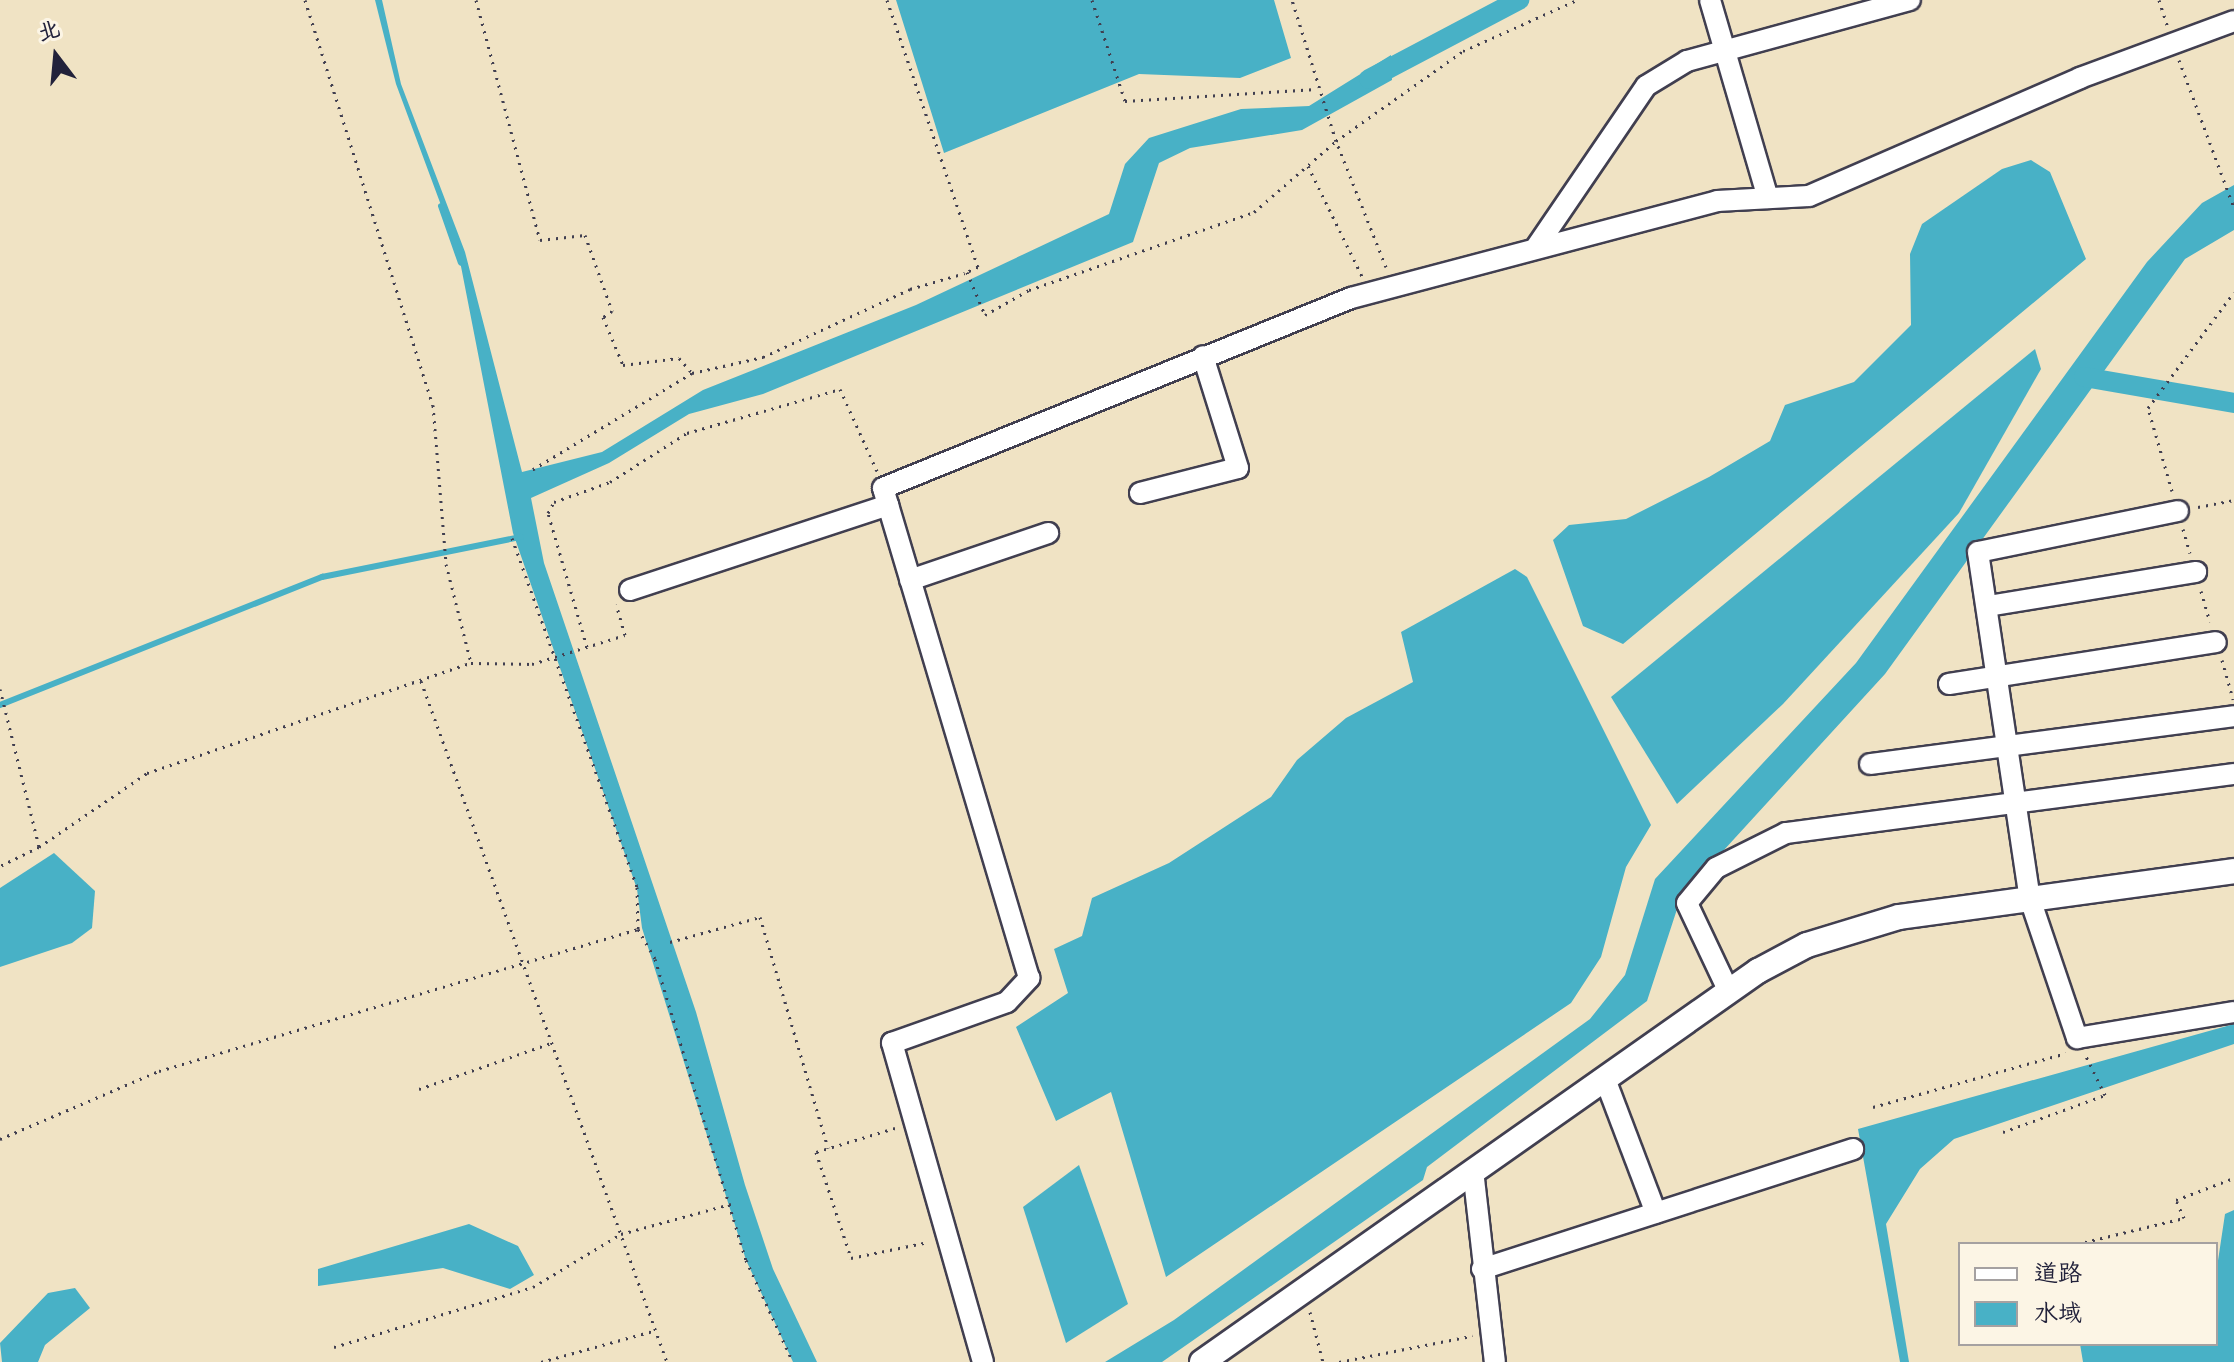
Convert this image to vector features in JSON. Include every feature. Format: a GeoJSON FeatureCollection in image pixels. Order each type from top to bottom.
{"type":"FeatureCollection","features":[{"type":"Feature","properties":{"kind":"street"},"geometry":{"type":"LineString","coordinates":[[1710,0],[1768,198]]}},
{"type":"Feature","properties":{"kind":"street"},"geometry":{"type":"LineString","coordinates":[[1537,246],[1646,86],[1687,61],[1910,0]]}},
{"type":"Feature","properties":{"kind":"street"},"geometry":{"type":"LineString","coordinates":[[630,590],[885,496],[1203,356],[1370,293],[1537,246],[1717,201],[1809,196],[2173,42],[2234,21]]}},
{"type":"Feature","properties":{"kind":"street"},"geometry":{"type":"LineString","coordinates":[[1140,493],[1238,468],[1203,356]]}},
{"type":"Feature","properties":{"kind":"street"},"geometry":{"type":"LineString","coordinates":[[885,496],[1029,978],[1007,1002],[892,1043],[983,1362]]}},
{"type":"Feature","properties":{"kind":"street"},"geometry":{"type":"LineString","coordinates":[[2178,511],[1978,552],[2030,899],[2077,1038],[2234,1012]]}},
{"type":"Feature","properties":{"kind":"street"},"geometry":{"type":"LineString","coordinates":[[910,580],[1048,533]]}},
{"type":"Feature","properties":{"kind":"street"},"geometry":{"type":"LineString","coordinates":[[1988,606],[2196,572]]}},
{"type":"Feature","properties":{"kind":"street"},"geometry":{"type":"LineString","coordinates":[[1949,684],[2216,642]]}},
{"type":"Feature","properties":{"kind":"street"},"geometry":{"type":"LineString","coordinates":[[1870,764],[2234,716]]}},
{"type":"Feature","properties":{"kind":"street"},"geometry":{"type":"LineString","coordinates":[[1729,992],[1687,903],[1716,868],[1786,833],[2234,774]]}},
{"type":"Feature","properties":{"kind":"street"},"geometry":{"type":"LineString","coordinates":[[1202,1362],[1729,992],[1822,940],[1899,917],[2234,871]]}},
{"type":"Feature","properties":{"kind":"street"},"geometry":{"type":"LineString","coordinates":[[1605,1079],[1656,1213]]}},
{"type":"Feature","properties":{"kind":"street"},"geometry":{"type":"LineString","coordinates":[[1482,1269],[1853,1149]]}},
{"type":"Feature","properties":{"kind":"street"},"geometry":{"type":"LineString","coordinates":[[1473,1170],[1488,1333],[1495,1362]]}},
{"type":"Feature","properties":{"kind":"path"},"geometry":{"type":"LineString","coordinates":[[305,0],[433,405],[446,564],[471,663]]}},
{"type":"Feature","properties":{"kind":"path"},"geometry":{"type":"LineString","coordinates":[[476,0],[540,240],[585,235],[612,311],[603,317],[623,365],[679,358],[692,373]]}},
{"type":"Feature","properties":{"kind":"path"},"geometry":{"type":"LineString","coordinates":[[532,470],[692,373],[763,357],[910,289],[978,267],[887,0]]}},
{"type":"Feature","properties":{"kind":"path"},"geometry":{"type":"LineString","coordinates":[[1092,0],[1125,101],[1317,89]]}},
{"type":"Feature","properties":{"kind":"path"},"geometry":{"type":"LineString","coordinates":[[1292,0],[1317,89],[1394,287]]}},
{"type":"Feature","properties":{"kind":"path"},"geometry":{"type":"LineString","coordinates":[[967,272],[985,315],[1029,290],[1218,229],[1254,212],[1336,141],[1463,51],[1577,0]]}},
{"type":"Feature","properties":{"kind":"path"},"geometry":{"type":"LineString","coordinates":[[2159,0],[2234,208]]}},
{"type":"Feature","properties":{"kind":"path"},"geometry":{"type":"LineString","coordinates":[[1308,166],[1370,293]]}},
{"type":"Feature","properties":{"kind":"path"},"geometry":{"type":"LineString","coordinates":[[2234,292],[2148,408],[2234,702]]}},
{"type":"Feature","properties":{"kind":"path"},"geometry":{"type":"LineString","coordinates":[[587,647],[548,513],[554,502],[610,482],[687,433],[840,389],[885,496]]}},
{"type":"Feature","properties":{"kind":"path"},"geometry":{"type":"LineString","coordinates":[[2178,511],[2234,500]]}},
{"type":"Feature","properties":{"kind":"path"},"geometry":{"type":"LineString","coordinates":[[512,538],[550,659],[637,887],[638,929],[655,959],[746,1260],[793,1362]]}},
{"type":"Feature","properties":{"kind":"path"},"geometry":{"type":"LineString","coordinates":[[0,866],[39,847],[147,773],[471,663],[550,659],[625,635],[614,594],[630,590]]}},
{"type":"Feature","properties":{"kind":"path"},"geometry":{"type":"LineString","coordinates":[[421,681],[667,1362]]}},
{"type":"Feature","properties":{"kind":"path"},"geometry":{"type":"LineString","coordinates":[[0,689],[39,847]]}},
{"type":"Feature","properties":{"kind":"path"},"geometry":{"type":"LineString","coordinates":[[670,942],[760,917],[828,1148]]}},
{"type":"Feature","properties":{"kind":"path"},"geometry":{"type":"LineString","coordinates":[[0,1139],[159,1071],[523,967],[638,929]]}},
{"type":"Feature","properties":{"kind":"path"},"geometry":{"type":"LineString","coordinates":[[419,1089],[551,1043]]}},
{"type":"Feature","properties":{"kind":"path"},"geometry":{"type":"LineString","coordinates":[[1873,1107],[2084,1048],[2105,1095],[2003,1132]]}},
{"type":"Feature","properties":{"kind":"path"},"geometry":{"type":"LineString","coordinates":[[914,1122],[816,1152],[851,1258],[947,1238]]}},
{"type":"Feature","properties":{"kind":"path"},"geometry":{"type":"LineString","coordinates":[[2085,1242],[2184,1218],[2176,1200],[2234,1178]]}},
{"type":"Feature","properties":{"kind":"path"},"geometry":{"type":"LineString","coordinates":[[334,1347],[533,1287],[621,1234],[731,1204]]}},
{"type":"Feature","properties":{"kind":"path"},"geometry":{"type":"LineString","coordinates":[[1304,1289],[1323,1362]]}},
{"type":"Feature","properties":{"kind":"path"},"geometry":{"type":"LineString","coordinates":[[541,1362],[656,1330]]}},
{"type":"Feature","properties":{"kind":"path"},"geometry":{"type":"LineString","coordinates":[[1339,1362],[1488,1333]]}},
{"type":"Feature","properties":{"kind":"water"},"geometry":{"type":"Polygon","coordinates":[[[375,0],[382,0],[401,84],[465,252],[522,472],[602,452],[703,390],[916,305],[1109,214],[1125,164],[1149,138],[1241,109],[1309,106],[1391,55],[1392,80],[1302,130],[1190,148],[1159,163],[1133,242],[763,394],[689,414],[609,463],[531,498],[544,563],[696,1012],[745,1185],[773,1269],[817,1362],[793,1362],[746,1260],[642,928],[637,889],[513,533],[458,251],[396,84],[375,0]]]}},
{"type":"Feature","properties":{"kind":"water"},"geometry":{"type":"Polygon","coordinates":[[[896,0],[1274,0],[1291,58],[1240,78],[1139,74],[944,153],[896,0]]]}},
{"type":"Feature","properties":{"kind":"water"},"geometry":{"type":"Polygon","coordinates":[[[2031,160],[2050,172],[2086,259],[1623,644],[1583,626],[1553,540],[1569,525],[1626,519],[1709,477],[1770,441],[1785,405],[1854,382],[1911,325],[1910,254],[1922,224],[2002,169],[2031,160]]]}},
{"type":"Feature","properties":{"kind":"water"},"geometry":{"type":"Polygon","coordinates":[[[2234,185],[2234,230],[2185,259],[1885,674],[1681,897],[1647,1001],[1427,1167],[1423,1180],[1162,1362],[1105,1362],[1174,1320],[1590,1019],[1625,975],[1655,879],[1856,663],[2147,262],[2202,203],[2234,185]]]}},
{"type":"Feature","properties":{"kind":"water"},"geometry":{"type":"Polygon","coordinates":[[[2035,349],[2041,369],[1959,513],[1783,704],[1677,804],[1611,697],[2035,349]]]}},
{"type":"Feature","properties":{"kind":"water"},"geometry":{"type":"Polygon","coordinates":[[[1515,569],[1527,577],[1651,825],[1626,867],[1601,957],[1571,1003],[1166,1277],[1111,1092],[1056,1121],[1016,1027],[1068,993],[1054,949],[1082,936],[1092,898],[1169,863],[1271,797],[1297,760],[1346,718],[1413,682],[1401,632],[1515,569]]]}},
{"type":"Feature","properties":{"kind":"water"},"geometry":{"type":"Polygon","coordinates":[[[54,853],[95,891],[92,928],[72,943],[0,967],[0,888],[54,853]]]}},
{"type":"Feature","properties":{"kind":"water"},"geometry":{"type":"Polygon","coordinates":[[[2234,1024],[2234,1044],[1954,1139],[1920,1169],[1886,1224],[1909,1362],[1900,1362],[1858,1129],[2234,1024]]]}},
{"type":"Feature","properties":{"kind":"water"},"geometry":{"type":"Polygon","coordinates":[[[1079,1165],[1128,1304],[1066,1343],[1023,1207],[1079,1165]]]}},
{"type":"Feature","properties":{"kind":"water"},"geometry":{"type":"Polygon","coordinates":[[[2234,1210],[2234,1362],[2083,1362],[2080,1346],[2218,1346],[2218,1261],[2225,1214],[2234,1210]]]}},
{"type":"Feature","properties":{"kind":"water"},"geometry":{"type":"Polygon","coordinates":[[[469,1224],[518,1246],[534,1275],[510,1289],[443,1268],[318,1286],[318,1269],[469,1224]]]}},
{"type":"Feature","properties":{"kind":"water"},"geometry":{"type":"Polygon","coordinates":[[[75,1288],[90,1308],[45,1345],[38,1362],[2,1362],[0,1343],[48,1293],[75,1288]]]}},
{"type":"Feature","properties":{"kind":"waterway"},"geometry":{"type":"LineString","coordinates":[[1369,79],[1519,0]]}},
{"type":"Feature","properties":{"kind":"waterway"},"geometry":{"type":"LineString","coordinates":[[441,206],[461,263]]}},
{"type":"Feature","properties":{"kind":"waterway"},"geometry":{"type":"LineString","coordinates":[[2084,377],[2234,403]]}},
{"type":"Feature","properties":{"kind":"waterway"},"geometry":{"type":"LineString","coordinates":[[0,705],[322,577],[521,537]]}}]}
